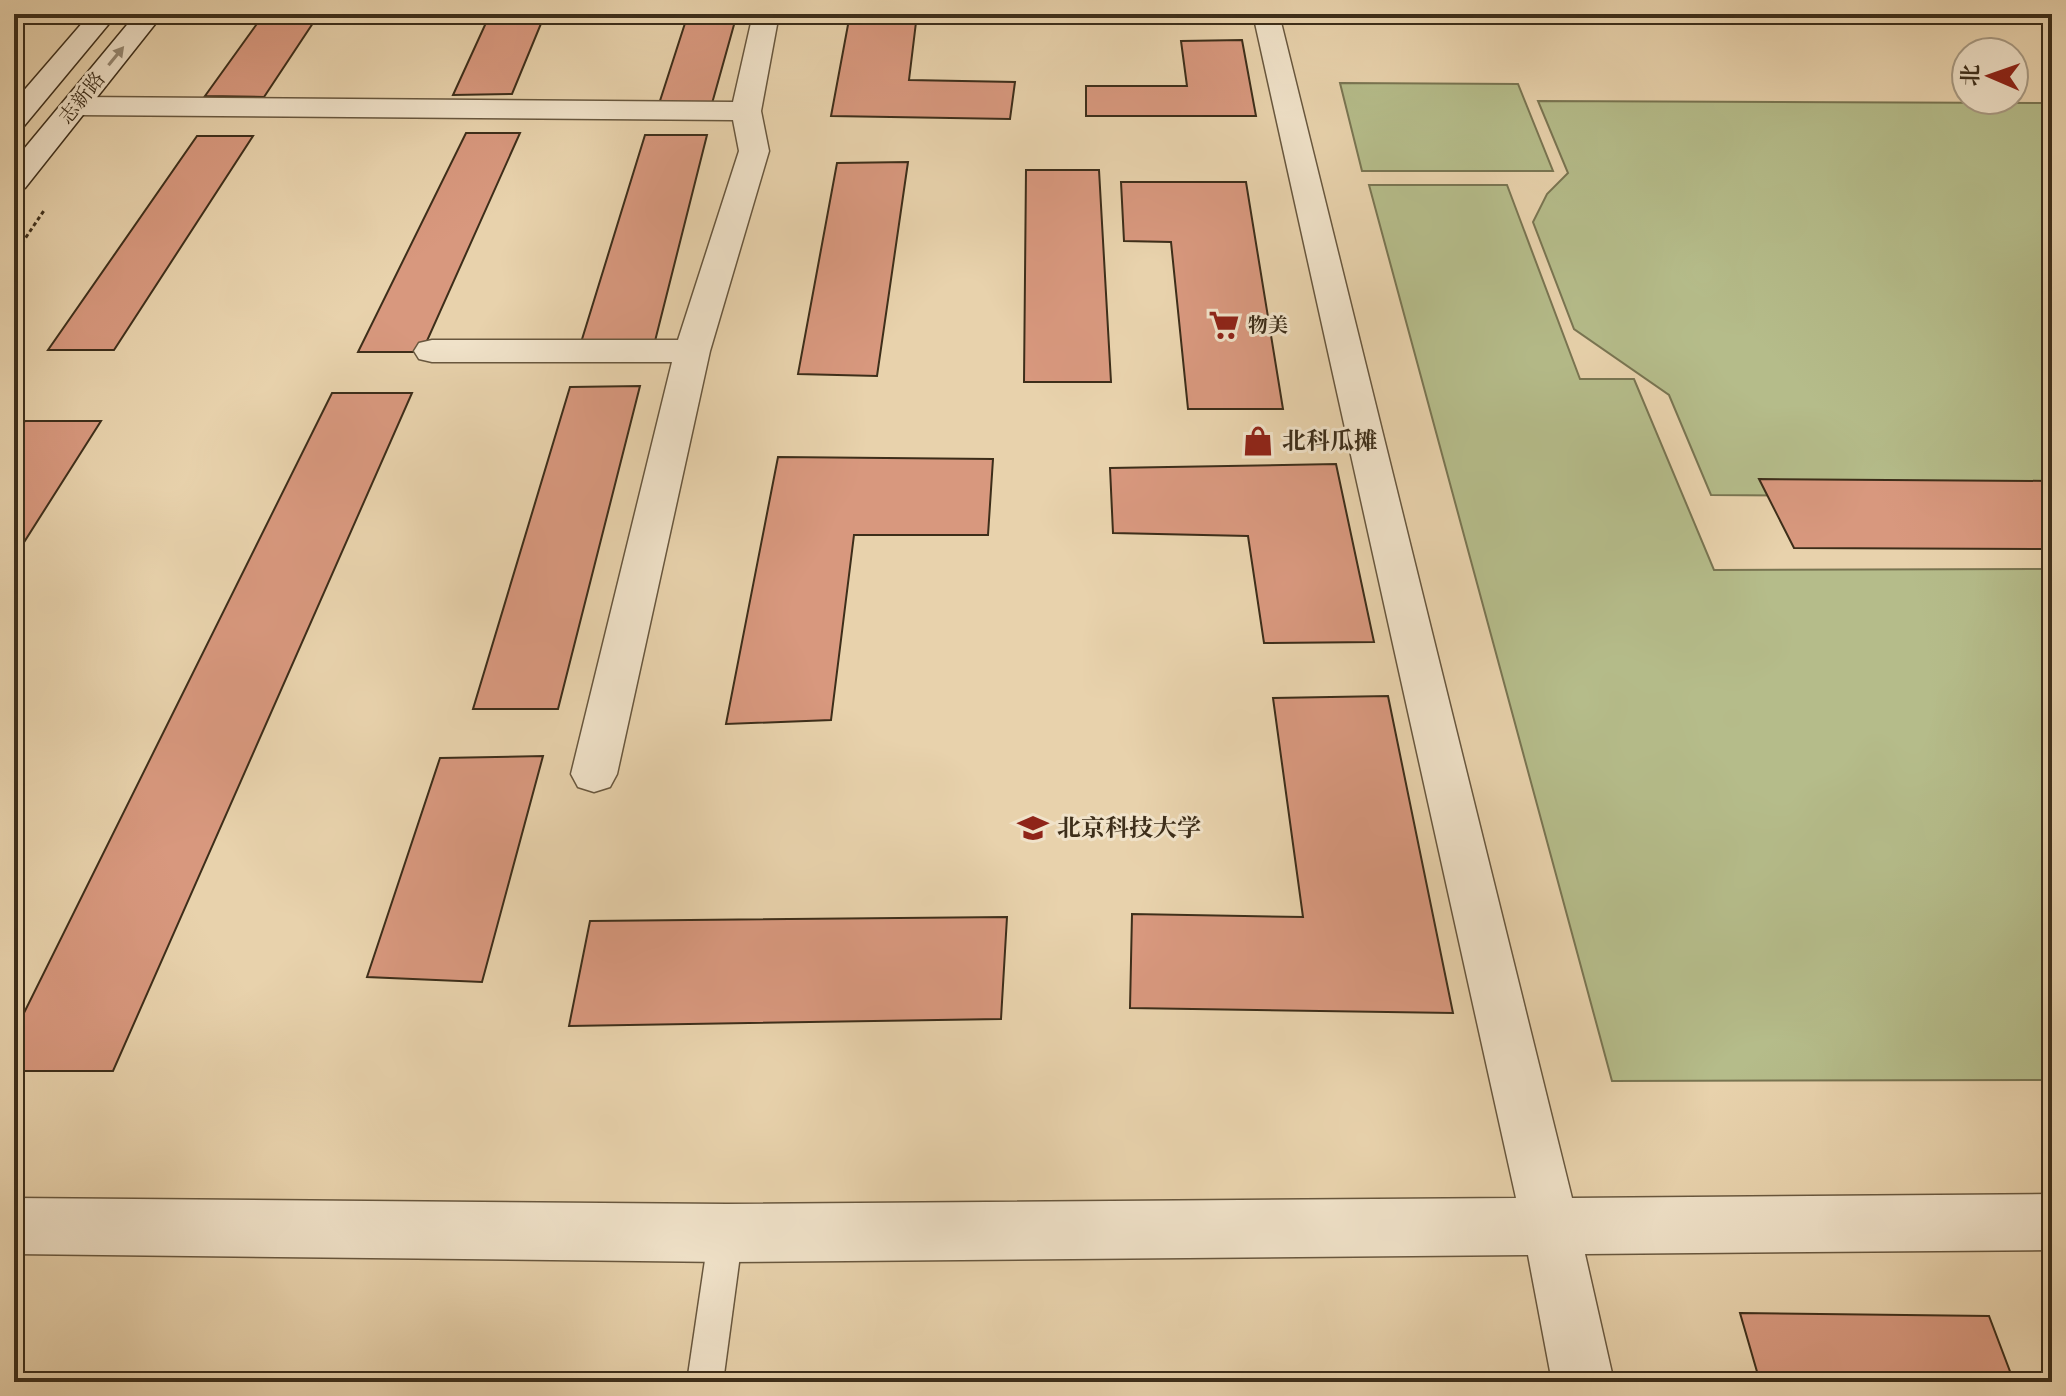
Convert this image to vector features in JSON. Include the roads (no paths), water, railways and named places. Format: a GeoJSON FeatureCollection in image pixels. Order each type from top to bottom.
{"type":"FeatureCollection","features":[{"type":"Feature","properties":{"kind":"street","name":"志新路"},"geometry":{"type":"LineString","coordinates":[[14,120],[104,14]]}},
{"type":"Feature","properties":{"kind":"street","name":"志新路"},"geometry":{"type":"LineString","coordinates":[[14,181],[150,14]]}},
{"type":"Feature","properties":{"kind":"street"},"geometry":{"type":"LineString","coordinates":[[594,774],[692,351],[754,151],[746,111],[766,14]]}},
{"type":"Feature","properties":{"kind":"street"},"geometry":{"type":"LineString","coordinates":[[1266,14],[1550,1224],[1583,1382]]}},
{"type":"Feature","properties":{"kind":"street"},"geometry":{"type":"LineString","coordinates":[[76,106],[746,111]]}},
{"type":"Feature","properties":{"kind":"street"},"geometry":{"type":"LineString","coordinates":[[432,351],[692,351]]}},
{"type":"Feature","properties":{"kind":"street"},"geometry":{"type":"LineString","coordinates":[[14,1226],[726,1233],[2052,1222]]}},
{"type":"Feature","properties":{"kind":"lane"},"geometry":{"type":"LineString","coordinates":[[705,1382],[726,1233]]}},
{"type":"Feature","properties":{"kind":"place","name":"物美"},"geometry":{"type":"Point","coordinates":[1224,325]}},
{"type":"Feature","properties":{"kind":"place","name":"北科瓜摊"},"geometry":{"type":"Point","coordinates":[1258,441]}},
{"type":"Feature","properties":{"kind":"place","name":"北京科技大学"},"geometry":{"type":"Point","coordinates":[1033,828]}}]}
